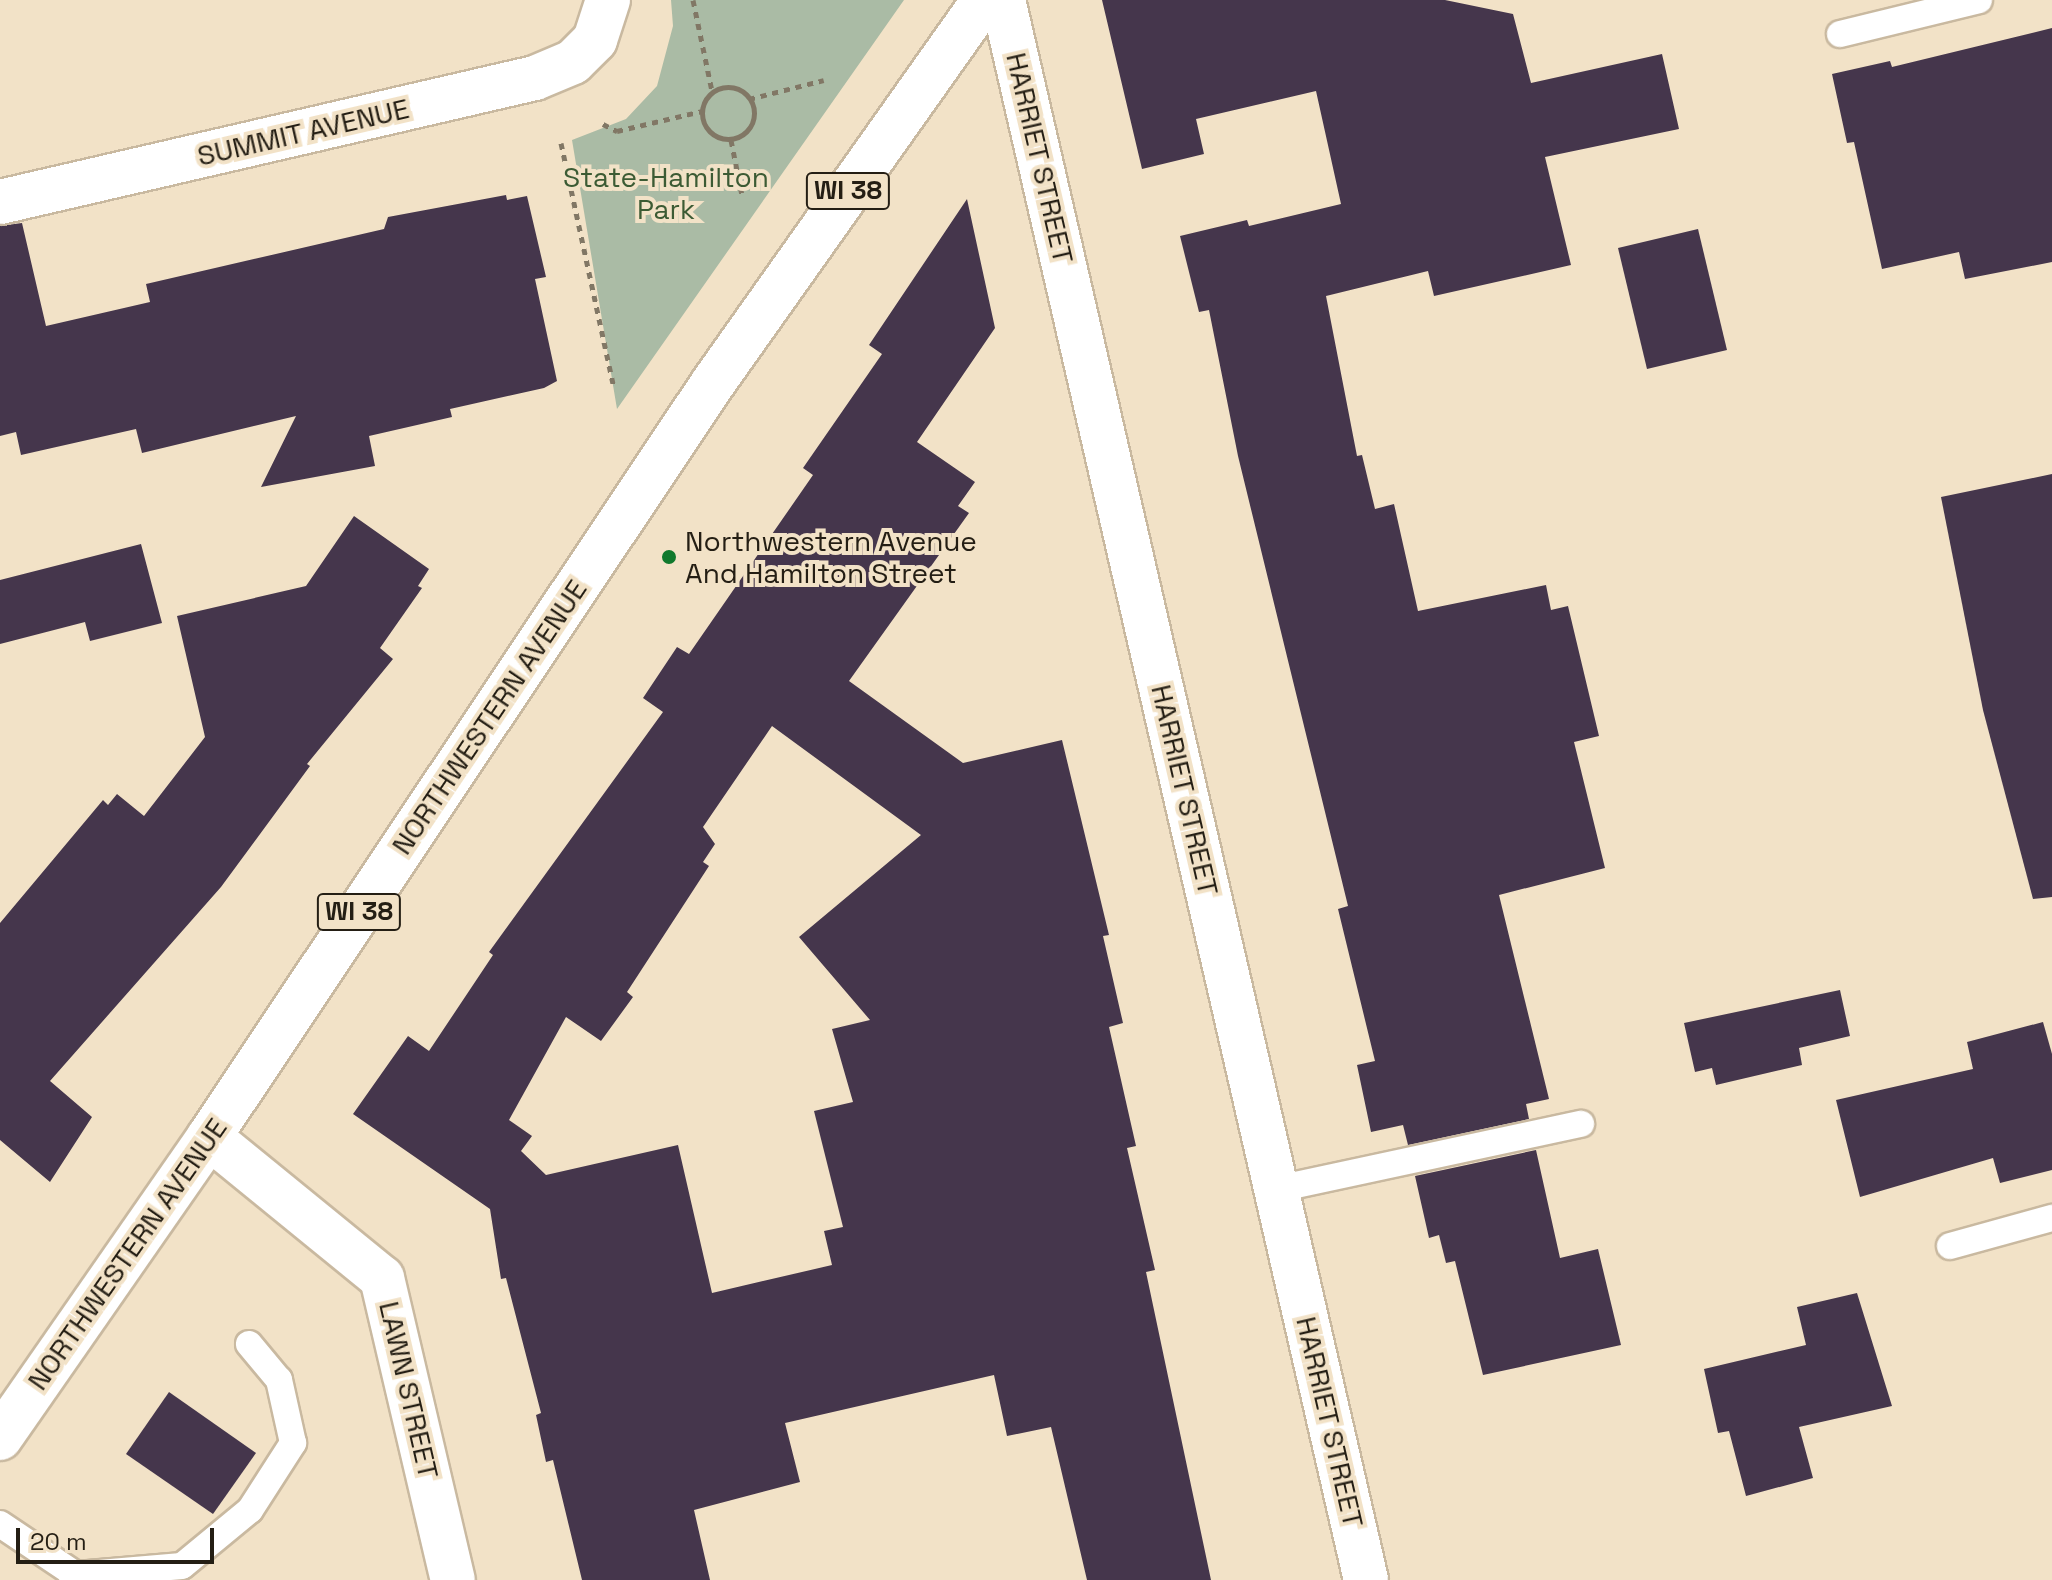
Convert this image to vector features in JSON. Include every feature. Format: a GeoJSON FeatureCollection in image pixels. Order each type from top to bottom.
{"type":"FeatureCollection","features":[{"type":"Feature","properties":{"kind":"street","name":"NORTHWESTERN AVENUE"},"geometry":{"type":"LineString","coordinates":[[0,1438],[209,1137],[713,383],[984,0]]}},
{"type":"Feature","properties":{"kind":"street","name":"HARRIET STREET"},"geometry":{"type":"LineString","coordinates":[[1003,0],[1366,1580]]}},
{"type":"Feature","properties":{"kind":"street","name":"SUMMIT AVENUE"},"geometry":{"type":"LineString","coordinates":[[0,202],[535,78],[573,62],[601,20]]}},
{"type":"Feature","properties":{"kind":"street","name":"LAWN STREET"},"geometry":{"type":"LineString","coordinates":[[209,1137],[382,1278],[453,1580]]}},
{"type":"Feature","properties":{"kind":"lane"},"geometry":{"type":"LineString","coordinates":[[1840,34],[1979,0]]}},
{"type":"Feature","properties":{"kind":"lane"},"geometry":{"type":"LineString","coordinates":[[1277,1189],[1581,1124]]}},
{"type":"Feature","properties":{"kind":"lane"},"geometry":{"type":"LineString","coordinates":[[1950,1246],[2052,1218]]}},
{"type":"Feature","properties":{"kind":"lane"},"geometry":{"type":"LineString","coordinates":[[0,1524],[74,1578],[182,1566],[250,1510],[293,1443],[279,1380],[249,1344]]}},
{"type":"Feature","properties":{"kind":"path"},"geometry":{"type":"LineString","coordinates":[[693,0],[712,91],[702,111],[703,123],[714,137],[731,140],[746,133],[754,121],[749,99],[729,86],[712,91]]}},
{"type":"Feature","properties":{"kind":"path"},"geometry":{"type":"LineString","coordinates":[[749,99],[824,80]]}},
{"type":"Feature","properties":{"kind":"path"},"geometry":{"type":"LineString","coordinates":[[603,124],[617,131],[702,111]]}},
{"type":"Feature","properties":{"kind":"path"},"geometry":{"type":"LineString","coordinates":[[731,140],[742,195]]}},
{"type":"Feature","properties":{"kind":"path"},"geometry":{"type":"LineString","coordinates":[[561,143],[613,384]]}},
{"type":"Feature","properties":{"kind":"green space","name":"State-Hamilton Park"},"geometry":{"type":"Polygon","coordinates":[[[671,0],[904,0],[617,409],[572,140],[626,119],[657,86],[673,26],[671,0]]]}},
{"type":"Feature","properties":{"kind":"building"},"geometry":{"type":"Polygon","coordinates":[[[1102,0],[1445,0],[1513,14],[1531,83],[1662,54],[1679,129],[1545,157],[1571,265],[1434,296],[1428,271],[1326,296],[1357,456],[1362,455],[1375,509],[1394,504],[1418,611],[1546,585],[1551,610],[1568,606],[1599,736],[1574,742],[1605,868],[1499,895],[1549,1099],[1526,1104],[1529,1119],[1408,1145],[1403,1125],[1371,1132],[1357,1065],[1375,1061],[1338,909],[1348,906],[1238,456],[1209,310],[1199,312],[1180,236],[1247,220],[1249,226],[1341,204],[1316,91],[1196,119],[1204,154],[1142,169],[1102,0]]]}},
{"type":"Feature","properties":{"kind":"building"},"geometry":{"type":"Polygon","coordinates":[[[2052,28],[2052,262],[1965,279],[1959,252],[1882,269],[1854,142],[1847,143],[1832,74],[1890,61],[1892,67],[2052,28]]]}},
{"type":"Feature","properties":{"kind":"building"},"geometry":{"type":"Polygon","coordinates":[[[506,195],[507,200],[527,196],[546,277],[535,279],[557,381],[544,388],[450,409],[452,417],[369,436],[375,466],[261,487],[296,416],[142,453],[136,429],[21,455],[16,432],[0,436],[0,226],[22,223],[46,326],[150,302],[146,284],[384,229],[388,217],[506,195]]]}},
{"type":"Feature","properties":{"kind":"building"},"geometry":{"type":"Polygon","coordinates":[[[967,199],[995,328],[917,442],[975,482],[958,506],[969,513],[849,681],[963,763],[1062,740],[1109,935],[1103,936],[1123,1023],[1109,1027],[1136,1146],[1127,1148],[1155,1270],[1146,1272],[1211,1580],[1087,1580],[1051,1427],[1007,1436],[994,1375],[785,1423],[800,1482],[694,1510],[710,1580],[582,1580],[553,1460],[546,1462],[536,1415],[541,1413],[506,1278],[501,1279],[490,1209],[353,1114],[408,1036],[429,1051],[493,955],[489,952],[663,712],[643,698],[677,647],[689,654],[813,475],[803,468],[882,354],[869,345],[967,199]],[[772,726],[703,827],[715,844],[703,862],[709,866],[627,992],[633,997],[601,1041],[566,1017],[509,1120],[532,1136],[521,1151],[546,1175],[678,1145],[712,1293],[832,1265],[824,1231],[843,1227],[814,1111],[853,1102],[832,1029],[870,1020],[799,937],[921,835],[772,726]]]}},
{"type":"Feature","properties":{"kind":"building"},"geometry":{"type":"Polygon","coordinates":[[[1698,229],[1727,350],[1647,369],[1618,248],[1698,229]]]}},
{"type":"Feature","properties":{"kind":"building"},"geometry":{"type":"Polygon","coordinates":[[[2052,474],[2052,897],[2033,899],[1983,710],[1941,497],[2052,474]]]}},
{"type":"Feature","properties":{"kind":"building"},"geometry":{"type":"Polygon","coordinates":[[[354,516],[429,569],[418,586],[422,588],[380,648],[393,659],[307,764],[310,766],[221,887],[50,1081],[92,1117],[50,1182],[0,1140],[0,923],[103,800],[108,805],[117,794],[144,816],[205,737],[177,616],[306,586],[354,516]]]}},
{"type":"Feature","properties":{"kind":"building"},"geometry":{"type":"Polygon","coordinates":[[[141,544],[162,623],[90,641],[85,622],[0,644],[0,580],[141,544]]]}},
{"type":"Feature","properties":{"kind":"building"},"geometry":{"type":"Polygon","coordinates":[[[1840,990],[1850,1036],[1799,1048],[1802,1065],[1716,1085],[1712,1068],[1695,1072],[1684,1023],[1840,990]]]}},
{"type":"Feature","properties":{"kind":"building"},"geometry":{"type":"Polygon","coordinates":[[[2043,1022],[2052,1054],[2052,1170],[2000,1183],[1993,1158],[1860,1197],[1836,1100],[1973,1069],[1967,1042],[2043,1022]]]}},
{"type":"Feature","properties":{"kind":"building"},"geometry":{"type":"Polygon","coordinates":[[[1536,1150],[1560,1258],[1598,1249],[1621,1345],[1483,1375],[1455,1261],[1446,1263],[1439,1235],[1429,1238],[1415,1176],[1536,1150]]]}},
{"type":"Feature","properties":{"kind":"building"},"geometry":{"type":"Polygon","coordinates":[[[1857,1293],[1892,1406],[1799,1427],[1813,1478],[1746,1496],[1729,1431],[1718,1433],[1704,1369],[1806,1345],[1797,1307],[1857,1293]]]}},
{"type":"Feature","properties":{"kind":"building"},"geometry":{"type":"Polygon","coordinates":[[[169,1392],[256,1453],[213,1514],[126,1454],[169,1392]]]}},
{"type":"Feature","properties":{"kind":"place","name":"Northwestern Avenue And Hamilton Street"},"geometry":{"type":"Point","coordinates":[669,557]}}]}
